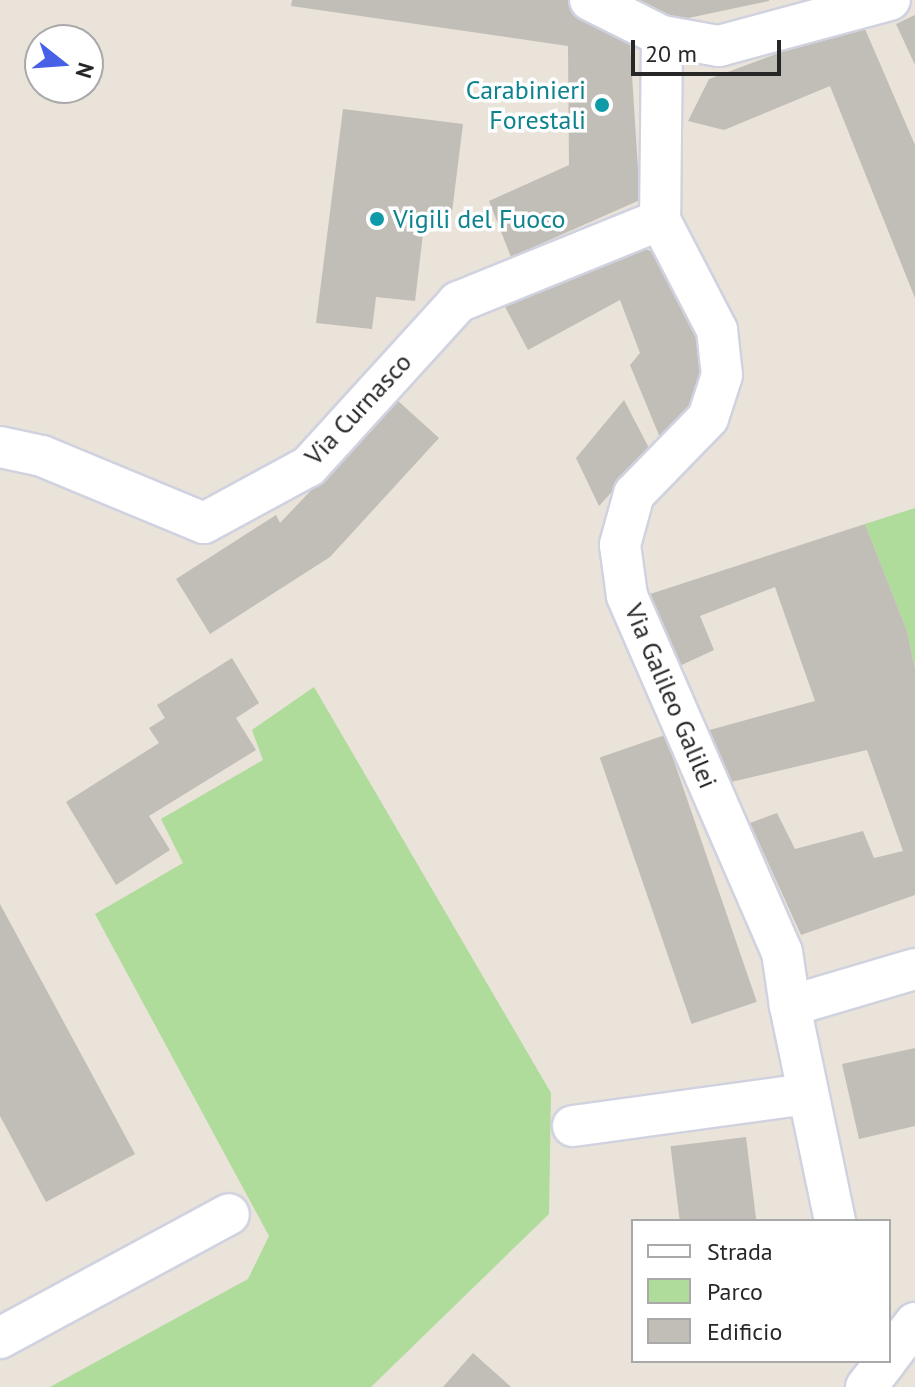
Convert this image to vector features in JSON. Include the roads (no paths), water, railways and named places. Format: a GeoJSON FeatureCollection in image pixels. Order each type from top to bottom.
{"type":"FeatureCollection","features":[{"type":"Feature","properties":{"kind":"street"},"geometry":{"type":"LineString","coordinates":[[590,0],[662,36],[719,46],[890,0]]}},
{"type":"Feature","properties":{"kind":"street","name":"Via Galileo Galilei"},"geometry":{"type":"LineString","coordinates":[[662,36],[660,220],[717,330],[722,375],[708,418],[634,494],[620,545],[627,596],[782,952],[806,1094],[835,1219]]}},
{"type":"Feature","properties":{"kind":"street","name":"Via Curnasco"},"geometry":{"type":"LineString","coordinates":[[0,447],[42,456],[204,523],[309,466],[458,302],[660,220]]}},
{"type":"Feature","properties":{"kind":"street"},"geometry":{"type":"LineString","coordinates":[[790,1006],[915,969]]}},
{"type":"Feature","properties":{"kind":"street"},"geometry":{"type":"LineString","coordinates":[[573,1126],[806,1094]]}},
{"type":"Feature","properties":{"kind":"street"},"geometry":{"type":"LineString","coordinates":[[0,1338],[229,1214]]}},
{"type":"Feature","properties":{"kind":"street"},"geometry":{"type":"LineString","coordinates":[[891,1356],[915,1323]]}},
{"type":"Feature","properties":{"kind":"street"},"geometry":{"type":"LineString","coordinates":[[860,1363],[866,1387]]}},
{"type":"Feature","properties":{"kind":"street"},"geometry":{"type":"LineString","coordinates":[[866,1387],[886,1363]]}},
{"type":"Feature","properties":{"kind":"street"},"geometry":{"type":"LineString","coordinates":[[890,1363],[902,1387]]}},
{"type":"Feature","properties":{"kind":"place","name":"Carabinieri Forestali"},"geometry":{"type":"Point","coordinates":[602,105]}},
{"type":"Feature","properties":{"kind":"place","name":"Vigili del Fuoco"},"geometry":{"type":"Point","coordinates":[377,219]}}]}
